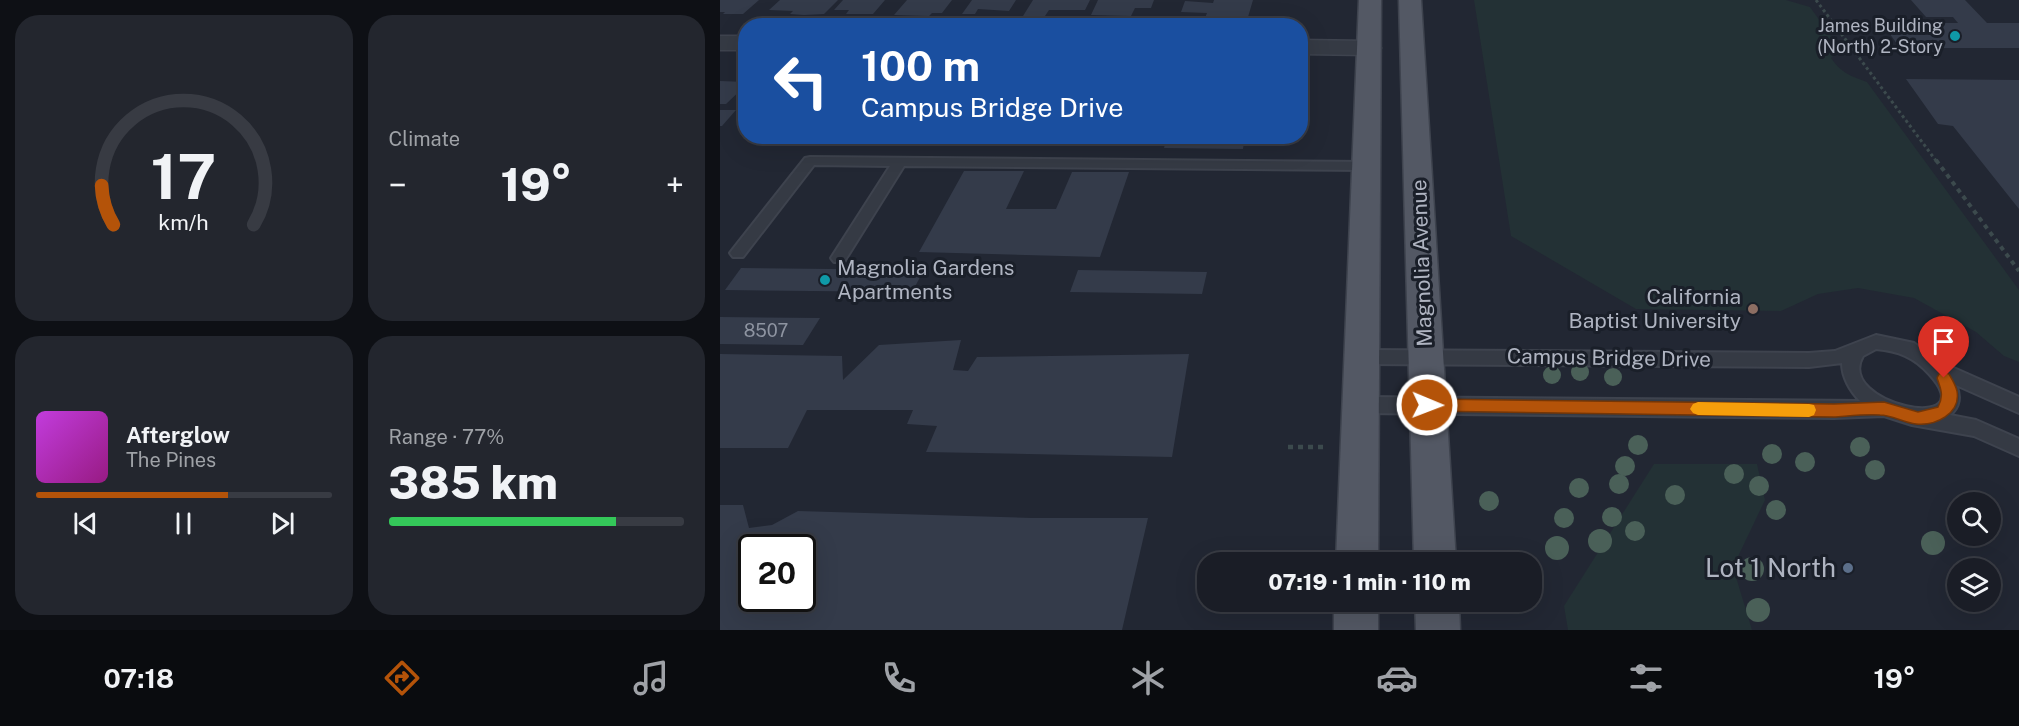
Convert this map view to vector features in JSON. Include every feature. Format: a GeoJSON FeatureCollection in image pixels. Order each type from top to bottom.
{"type":"FeatureCollection","features":[{"type":"Feature","properties":{"kind":"main road"},"geometry":{"type":"LineString","coordinates":[[1357,552],[1364,357],[1370,0]]}},
{"type":"Feature","properties":{"kind":"main road","name":"Magnolia Avenue"},"geometry":{"type":"LineString","coordinates":[[1410,0],[1418,124],[1425,356],[1434,552]]}},
{"type":"Feature","properties":{"kind":"main road"},"geometry":{"type":"LineString","coordinates":[[1369,48],[1413,47]]}},
{"type":"Feature","properties":{"kind":"main road"},"geometry":{"type":"LineString","coordinates":[[1356,612],[1356,630]]}},
{"type":"Feature","properties":{"kind":"main road"},"geometry":{"type":"LineString","coordinates":[[1437,612],[1438,630]]}},
{"type":"Feature","properties":{"kind":"street"},"geometry":{"type":"LineString","coordinates":[[720,43],[738,43]]}},
{"type":"Feature","properties":{"kind":"street"},"geometry":{"type":"LineString","coordinates":[[1308,47],[1369,48]]}},
{"type":"Feature","properties":{"kind":"lane"},"geometry":{"type":"LineString","coordinates":[[738,253],[810,161],[1367,166]]}},
{"type":"Feature","properties":{"kind":"lane"},"geometry":{"type":"LineString","coordinates":[[839,258],[900,161]]}},
{"type":"Feature","properties":{"kind":"lane","name":"Campus Bridge Drive"},"geometry":{"type":"LineString","coordinates":[[1364,357],[1809,360],[1835,358],[1854,352],[1863,345],[1876,342],[1891,343],[1907,348],[1935,366],[2019,405]]}},
{"type":"Feature","properties":{"kind":"lane"},"geometry":{"type":"LineString","coordinates":[[1854,352],[1850,361],[1851,373],[1858,386],[1884,408],[1901,415],[1976,428],[2019,448]]}},
{"type":"Feature","properties":{"kind":"lane","name":"Campus Bridge Drive"},"geometry":{"type":"LineString","coordinates":[[1918,418],[1932,416],[1943,411],[1949,402],[1950,391],[1935,366]]}},
{"type":"Feature","properties":{"kind":"lane"},"geometry":{"type":"LineString","coordinates":[[1362,405],[1834,410],[1884,408]]}},
{"type":"Feature","properties":{"kind":"path"},"geometry":{"type":"LineString","coordinates":[[1816,0],[2019,272]]}},
{"type":"Feature","properties":{"kind":"path"},"geometry":{"type":"LineString","coordinates":[[1288,447],[1325,447]]}},
{"type":"Feature","properties":{"kind":"shaded area"},"geometry":{"type":"Polygon","coordinates":[[[1474,0],[1786,0],[1810,7],[1840,49],[1831,58],[1847,73],[1867,82],[2019,290],[2019,362],[2004,356],[1976,332],[1914,298],[1858,288],[1818,294],[1781,311],[1636,309],[1511,236],[1474,0]]]}},
{"type":"Feature","properties":{"kind":"shaded area"},"geometry":{"type":"Polygon","coordinates":[[[1654,464],[1757,464],[1765,500],[1733,567],[1752,630],[1568,630],[1564,606],[1654,464]]]}},
{"type":"Feature","properties":{"kind":"building"},"geometry":{"type":"Polygon","coordinates":[[[720,0],[759,0],[743,14],[723,14],[725,12],[720,12],[720,0]]]}},
{"type":"Feature","properties":{"kind":"building"},"geometry":{"type":"Polygon","coordinates":[[[780,0],[838,0],[824,14],[804,15],[790,14],[793,11],[769,10],[780,0]]]}},
{"type":"Feature","properties":{"kind":"building"},"geometry":{"type":"Polygon","coordinates":[[[843,0],[885,0],[873,14],[846,14],[849,10],[834,10],[843,0]]]}},
{"type":"Feature","properties":{"kind":"building"},"geometry":{"type":"Polygon","coordinates":[[[907,0],[952,0],[942,13],[932,13],[929,16],[894,15],[907,0]]]}},
{"type":"Feature","properties":{"kind":"building"},"geometry":{"type":"Polygon","coordinates":[[[972,0],[1016,0],[1009,11],[978,9],[975,14],[962,14],[972,0]]]}},
{"type":"Feature","properties":{"kind":"building"},"geometry":{"type":"Polygon","coordinates":[[[1033,0],[1090,0],[1085,10],[1049,10],[1045,16],[1023,16],[1033,0]]]}},
{"type":"Feature","properties":{"kind":"building"},"geometry":{"type":"Polygon","coordinates":[[[1098,0],[1154,0],[1151,8],[1135,8],[1131,16],[1091,15],[1098,0]]]}},
{"type":"Feature","properties":{"kind":"building"},"geometry":{"type":"Polygon","coordinates":[[[1214,0],[1253,0],[1248,17],[1205,18],[1207,13],[1181,12],[1185,1],[1213,3],[1214,0]]]}},
{"type":"Feature","properties":{"kind":"building","name":"James Building (North) 2-Story"},"geometry":{"type":"Polygon","coordinates":[[[1911,0],[1965,0],[1987,23],[2019,23],[2019,48],[1900,48],[1882,23],[1958,23],[1953,17],[1926,17],[1911,0]]]}},
{"type":"Feature","properties":{"kind":"building"},"geometry":{"type":"Polygon","coordinates":[[[1906,79],[2019,80],[2019,209],[1953,126],[1938,124],[1906,79]]]}},
{"type":"Feature","properties":{"kind":"building"},"geometry":{"type":"Polygon","coordinates":[[[720,81],[738,82],[738,93],[726,104],[720,104],[720,81]]]}},
{"type":"Feature","properties":{"kind":"building"},"geometry":{"type":"Polygon","coordinates":[[[720,110],[736,110],[722,126],[720,126],[720,110]]]}},
{"type":"Feature","properties":{"kind":"building"},"geometry":{"type":"Polygon","coordinates":[[[1165,144],[1244,144],[1243,149],[1164,148],[1165,144]]]}},
{"type":"Feature","properties":{"kind":"building"},"geometry":{"type":"Polygon","coordinates":[[[964,171],[1024,171],[1006,209],[1056,209],[1072,172],[1129,172],[1100,257],[919,252],[964,171]]]}},
{"type":"Feature","properties":{"kind":"building","name":"Magnolia Gardens Apartments"},"geometry":{"type":"Polygon","coordinates":[[[741,268],[924,270],[912,292],[725,290],[741,268]]]}},
{"type":"Feature","properties":{"kind":"building","name":"Magnolia Gardens Apartments"},"geometry":{"type":"Polygon","coordinates":[[[1078,270],[1207,272],[1202,294],[1070,292],[1078,270]]]}},
{"type":"Feature","properties":{"kind":"building","name":"Magnolia Gardens Apartments"},"geometry":{"type":"Polygon","coordinates":[[[720,317],[820,318],[803,345],[720,344],[720,317]]]}},
{"type":"Feature","properties":{"kind":"building"},"geometry":{"type":"Polygon","coordinates":[[[961,340],[953,370],[968,371],[977,357],[1189,354],[1172,457],[926,452],[937,426],[907,424],[913,410],[807,410],[788,448],[720,448],[720,354],[842,356],[843,380],[879,345],[961,340]]]}},
{"type":"Feature","properties":{"kind":"building"},"geometry":{"type":"Polygon","coordinates":[[[720,505],[743,505],[749,528],[772,525],[798,511],[1031,518],[1148,518],[1122,630],[720,630],[720,505]]]}},
{"type":"Feature","properties":{"kind":"slow traffic"},"geometry":{"type":"LineString","coordinates":[[1698,409],[1809,410]]}},
{"type":"Feature","properties":{"kind":"place","name":"James Building (North) 2-Story"},"geometry":{"type":"Point","coordinates":[1955,36]}},
{"type":"Feature","properties":{"kind":"place","name":"Magnolia Gardens Apartments"},"geometry":{"type":"Point","coordinates":[825,280]}},
{"type":"Feature","properties":{"kind":"place","name":"California Baptist University"},"geometry":{"type":"Point","coordinates":[1753,309]}},
{"type":"Feature","properties":{"kind":"place","name":"Lot 1 North"},"geometry":{"type":"Point","coordinates":[1848,568]}},
{"type":"Feature","properties":{"kind":"route"},"geometry":{"type":"LineString","coordinates":[[1427,405],[1834,410],[1884,408],[1901,415],[1918,418],[1932,416],[1943,411],[1949,402],[1950,391],[1944,378]]}}]}
